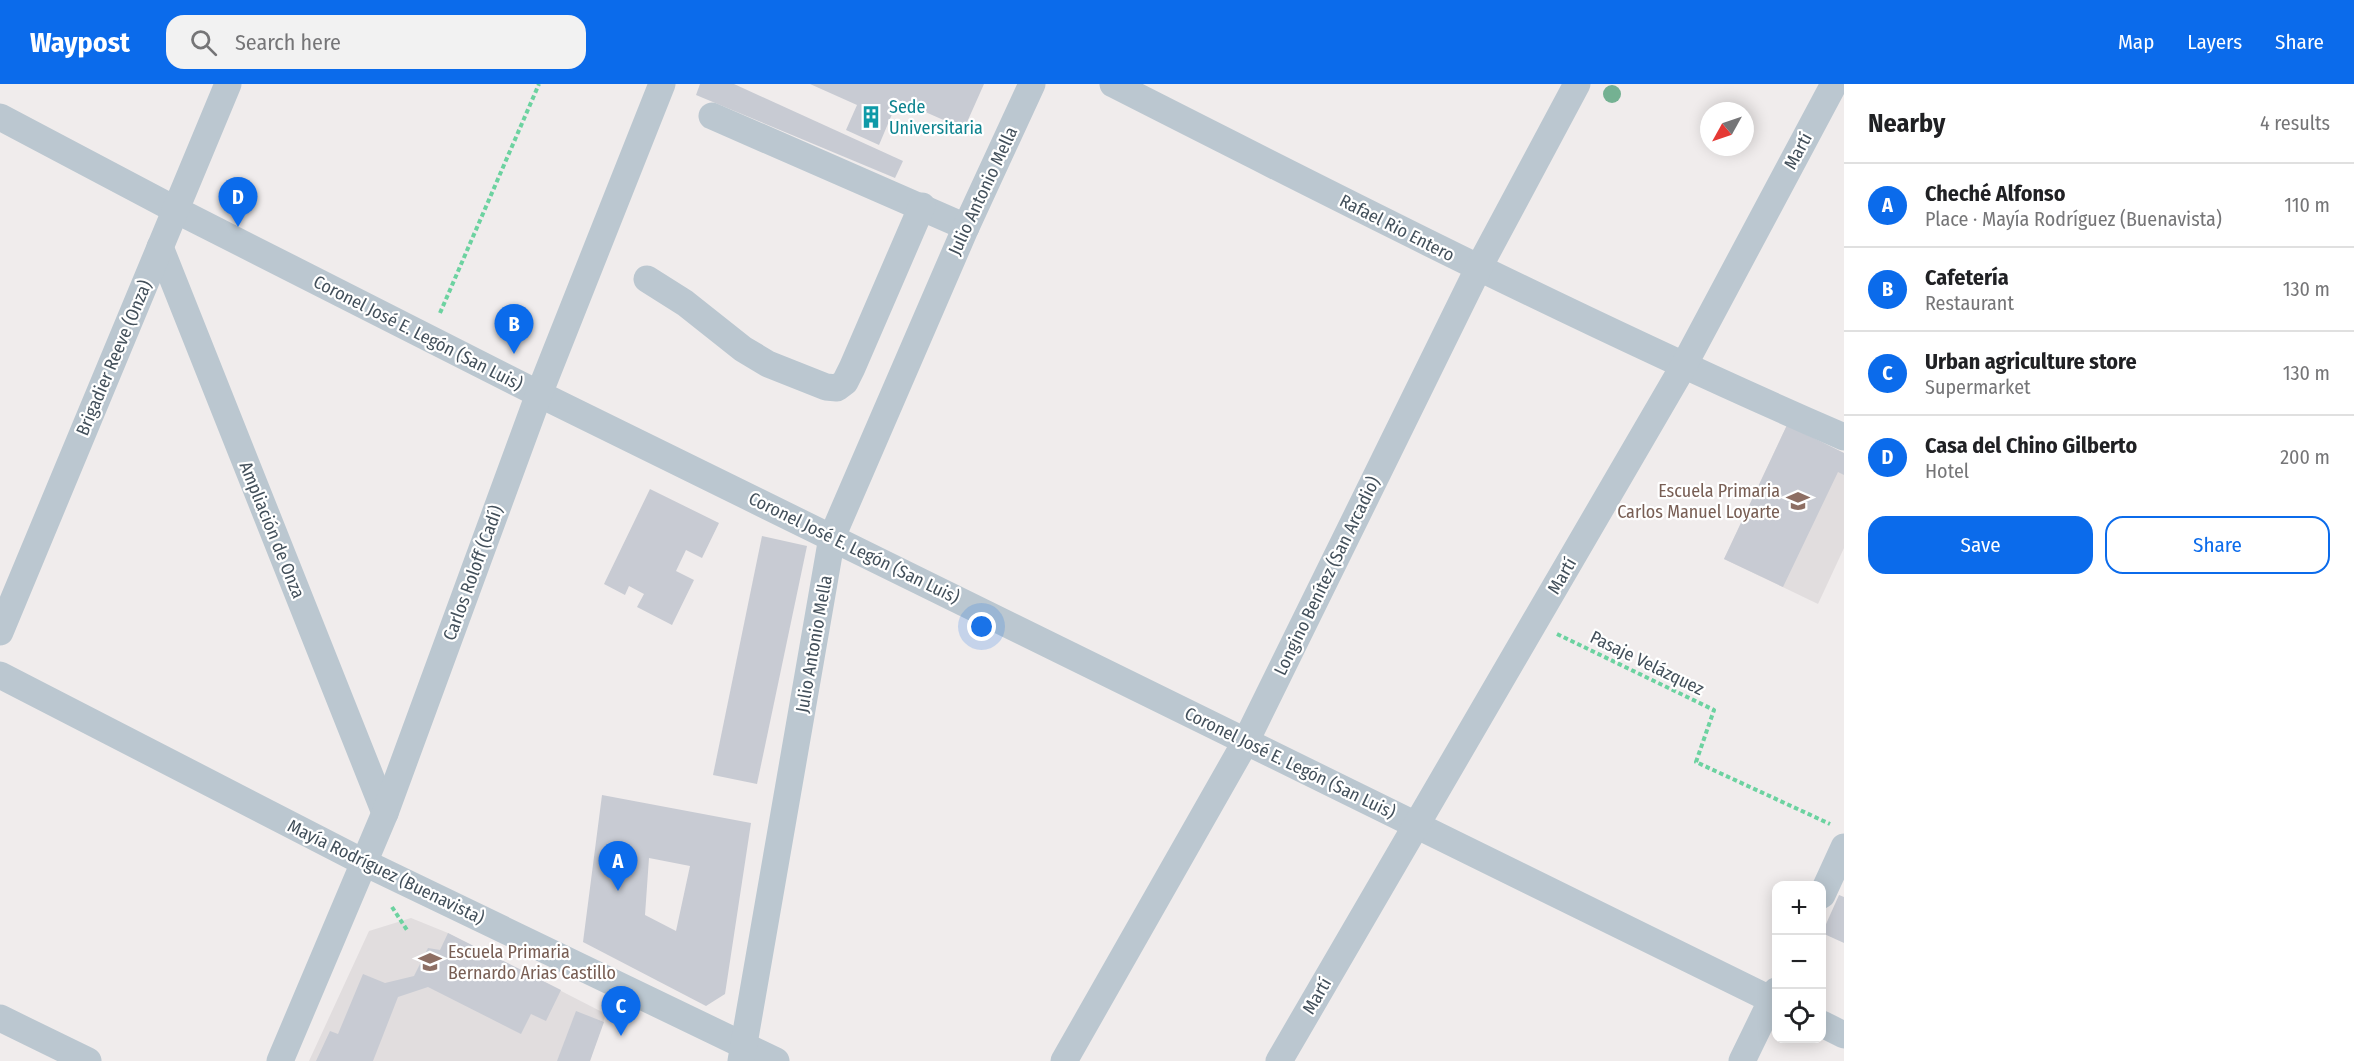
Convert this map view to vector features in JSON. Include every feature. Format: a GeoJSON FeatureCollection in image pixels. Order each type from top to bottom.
{"type":"FeatureCollection","features":[{"type":"Feature","properties":{"kind":"street","name":"Brigadier Reeve (Onza)"},"geometry":{"type":"LineString","coordinates":[[0,632],[228,84]]}},
{"type":"Feature","properties":{"kind":"street","name":"Carlos Roloff (Cadí)"},"geometry":{"type":"LineString","coordinates":[[280,1061],[385,813],[539,394],[662,84]]}},
{"type":"Feature","properties":{"kind":"street","name":"Julio Antonio Mella"},"geometry":{"type":"LineString","coordinates":[[743,1053],[832,537],[966,227],[1032,84]]}},
{"type":"Feature","properties":{"kind":"street","name":"Rafael Rio Entero"},"geometry":{"type":"LineString","coordinates":[[1113,84],[1478,269],[1683,367],[1844,437]]}},
{"type":"Feature","properties":{"kind":"street","name":"Longino Benítez (San Arcadio)"},"geometry":{"type":"LineString","coordinates":[[1064,1061],[1246,741],[1478,269],[1577,84]]}},
{"type":"Feature","properties":{"kind":"street","name":"Martí"},"geometry":{"type":"LineString","coordinates":[[1279,1061],[1683,367],[1833,88]]}},
{"type":"Feature","properties":{"kind":"street"},"geometry":{"type":"LineString","coordinates":[[712,116],[966,227]]}},
{"type":"Feature","properties":{"kind":"street","name":"Coronel José E. Legón (San Luis)"},"geometry":{"type":"LineString","coordinates":[[0,117],[176,210],[539,394],[1417,826],[1772,997]]}},
{"type":"Feature","properties":{"kind":"street"},"geometry":{"type":"LineString","coordinates":[[647,279],[685,303],[743,349],[797,375],[826,387],[837,388],[845,382],[852,369],[922,206]]}},
{"type":"Feature","properties":{"kind":"street","name":"Ampliación de Onza"},"geometry":{"type":"LineString","coordinates":[[160,247],[385,813]]}},
{"type":"Feature","properties":{"kind":"street","name":"Mayía Rodríguez (Buenavista)"},"geometry":{"type":"LineString","coordinates":[[0,675],[365,863],[743,1053],[776,1061]]}},
{"type":"Feature","properties":{"kind":"street"},"geometry":{"type":"LineString","coordinates":[[1825,881],[1839,837]]}},
{"type":"Feature","properties":{"kind":"street"},"geometry":{"type":"LineString","coordinates":[[1742,1061],[1772,1004]]}},
{"type":"Feature","properties":{"kind":"street"},"geometry":{"type":"LineString","coordinates":[[0,1017],[88,1061]]}},
{"type":"Feature","properties":{"kind":"street"},"geometry":{"type":"LineString","coordinates":[[1826,1026],[1844,1035]]}},
{"type":"Feature","properties":{"kind":"path"},"geometry":{"type":"LineString","coordinates":[[429,338],[539,84]]}},
{"type":"Feature","properties":{"kind":"path","name":"Pasaje Velázquez"},"geometry":{"type":"LineString","coordinates":[[1535,624],[1714,710],[1696,762],[1839,837]]}},
{"type":"Feature","properties":{"kind":"shaded area","name":"Escuela Primaria Carlos Manuel Loyarte"},"geometry":{"type":"Polygon","coordinates":[[[1787,425],[1844,453],[1844,548],[1818,604],[1724,559],[1787,425]]]}},
{"type":"Feature","properties":{"kind":"shaded area","name":"Escuela Primaria Bernardo Arias Castillo"},"geometry":{"type":"Polygon","coordinates":[[[411,918],[448,933],[606,1014],[590,1061],[309,1061],[369,931],[411,918]]]}},
{"type":"Feature","properties":{"kind":"building"},"geometry":{"type":"Polygon","coordinates":[[[700,84],[734,84],[903,161],[895,178],[696,95],[700,84]]]}},
{"type":"Feature","properties":{"kind":"building","name":"Sede Universitaria"},"geometry":{"type":"Polygon","coordinates":[[[810,84],[984,84],[964,129],[898,100],[879,145],[846,130],[857,105],[810,84]]]}},
{"type":"Feature","properties":{"kind":"building","name":"Escuela Primaria Carlos Manuel Loyarte"},"geometry":{"type":"Polygon","coordinates":[[[1787,425],[1844,453],[1844,475],[1838,472],[1783,587],[1724,559],[1787,425]]]}},
{"type":"Feature","properties":{"kind":"building"},"geometry":{"type":"Polygon","coordinates":[[[650,489],[719,523],[702,558],[686,550],[676,571],[694,580],[672,625],[637,607],[644,594],[629,586],[625,595],[604,584],[650,489]]]}},
{"type":"Feature","properties":{"kind":"building"},"geometry":{"type":"Polygon","coordinates":[[[762,536],[807,546],[757,784],[713,775],[762,536]]]}},
{"type":"Feature","properties":{"kind":"building"},"geometry":{"type":"Polygon","coordinates":[[[602,795],[751,823],[725,994],[706,1006],[583,942],[602,795]],[[649,858],[645,915],[676,931],[690,866],[649,858]]]}},
{"type":"Feature","properties":{"kind":"building"},"geometry":{"type":"Polygon","coordinates":[[[1839,895],[1844,897],[1844,943],[1826,935],[1826,924],[1839,895]]]}},
{"type":"Feature","properties":{"kind":"building"},"geometry":{"type":"Polygon","coordinates":[[[448,933],[561,990],[546,1021],[531,1014],[521,1034],[428,987],[398,997],[373,1061],[316,1061],[330,1031],[338,1034],[363,974],[385,983],[414,976],[428,948],[440,950],[448,933]]]}},
{"type":"Feature","properties":{"kind":"building"},"geometry":{"type":"Polygon","coordinates":[[[576,1011],[604,1022],[590,1061],[557,1061],[576,1011]]]}},
{"type":"Feature","properties":{"kind":"place","name":"Sede Universitaria"},"geometry":{"type":"Point","coordinates":[871,117]}},
{"type":"Feature","properties":{"kind":"place","name":"Casa del Chino Gilberto"},"geometry":{"type":"Point","coordinates":[238,227]}},
{"type":"Feature","properties":{"kind":"place","name":"Cafetería"},"geometry":{"type":"Point","coordinates":[514,354]}},
{"type":"Feature","properties":{"kind":"place","name":"Escuela Primaria Carlos Manuel Loyarte"},"geometry":{"type":"Point","coordinates":[1798,501]}},
{"type":"Feature","properties":{"kind":"place","name":"Cheché Alfonso"},"geometry":{"type":"Point","coordinates":[618,891]}},
{"type":"Feature","properties":{"kind":"place","name":"Escuela Primaria Bernardo Arias Castillo"},"geometry":{"type":"Point","coordinates":[430,962]}},
{"type":"Feature","properties":{"kind":"place","name":"Urban agriculture store"},"geometry":{"type":"Point","coordinates":[621,1036]}}]}
